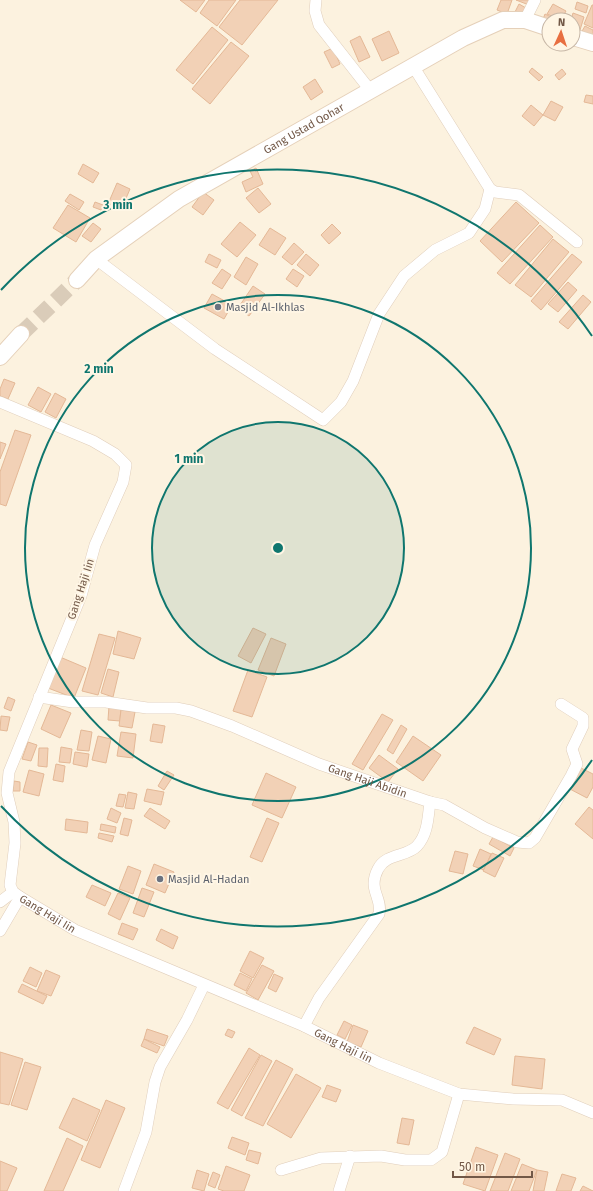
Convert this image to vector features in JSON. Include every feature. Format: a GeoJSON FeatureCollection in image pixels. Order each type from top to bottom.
{"type":"FeatureCollection","features":[{"type":"Feature","properties":{"kind":"street"},"geometry":{"type":"LineString","coordinates":[[316,0],[315,11],[319,26],[370,90]]}},
{"type":"Feature","properties":{"kind":"street"},"geometry":{"type":"LineString","coordinates":[[525,20],[535,0]]}},
{"type":"Feature","properties":{"kind":"street","name":"Gang Ustad Qohar"},"geometry":{"type":"LineString","coordinates":[[77,280],[96,259],[179,199],[413,66],[483,28],[503,20],[525,20],[541,25]]}},
{"type":"Feature","properties":{"kind":"street"},"geometry":{"type":"LineString","coordinates":[[581,39],[593,43]]}},
{"type":"Feature","properties":{"kind":"street"},"geometry":{"type":"LineString","coordinates":[[413,66],[490,189],[495,192],[519,195],[577,242]]}},
{"type":"Feature","properties":{"kind":"street"},"geometry":{"type":"LineString","coordinates":[[96,259],[215,349],[323,420],[341,402],[353,381],[379,314],[404,276],[435,250],[469,233],[485,209],[490,189]]}},
{"type":"Feature","properties":{"kind":"street"},"geometry":{"type":"LineString","coordinates":[[0,357],[21,334]]}},
{"type":"Feature","properties":{"kind":"street","name":"Gang Haji Iin"},"geometry":{"type":"LineString","coordinates":[[0,402],[93,441],[115,454],[126,465],[123,482],[95,545],[81,596],[9,772],[7,792],[14,822],[15,843],[10,885],[16,895],[75,930],[304,1026],[379,1063],[459,1094],[513,1099],[562,1100],[593,1113]]}},
{"type":"Feature","properties":{"kind":"street","name":"Gang Haji Abidin"},"geometry":{"type":"LineString","coordinates":[[39,697],[73,702],[106,702],[147,708],[176,708],[191,711],[232,726],[319,764],[444,806],[485,828],[526,844],[535,838],[576,769],[576,759],[572,748],[582,726],[583,718],[561,704]]}},
{"type":"Feature","properties":{"kind":"street"},"geometry":{"type":"LineString","coordinates":[[304,1026],[319,998],[379,914],[380,904],[374,891],[378,869],[388,859],[411,851],[418,846],[424,835],[429,819],[430,802]]}},
{"type":"Feature","properties":{"kind":"street"},"geometry":{"type":"LineString","coordinates":[[0,902],[16,895]]}},
{"type":"Feature","properties":{"kind":"street"},"geometry":{"type":"LineString","coordinates":[[0,931],[16,895]]}},
{"type":"Feature","properties":{"kind":"street"},"geometry":{"type":"LineString","coordinates":[[124,1191],[146,1132],[155,1082],[160,1067],[204,985]]}},
{"type":"Feature","properties":{"kind":"street"},"geometry":{"type":"LineString","coordinates":[[281,1170],[321,1158],[350,1156],[381,1156],[421,1161],[431,1160],[442,1152],[459,1094]]}},
{"type":"Feature","properties":{"kind":"street"},"geometry":{"type":"LineString","coordinates":[[339,1191],[350,1156]]}},
{"type":"Feature","properties":{"kind":"building"},"geometry":{"type":"Polygon","coordinates":[[[180,0],[205,0],[196,12],[180,0]]]}},
{"type":"Feature","properties":{"kind":"building"},"geometry":{"type":"Polygon","coordinates":[[[209,0],[236,0],[217,26],[200,13],[209,0]]]}},
{"type":"Feature","properties":{"kind":"building"},"geometry":{"type":"Polygon","coordinates":[[[240,0],[278,0],[242,45],[219,27],[240,0]]]}},
{"type":"Feature","properties":{"kind":"building"},"geometry":{"type":"Polygon","coordinates":[[[501,0],[512,0],[507,14],[497,10],[501,0]]]}},
{"type":"Feature","properties":{"kind":"building"},"geometry":{"type":"Polygon","coordinates":[[[516,0],[531,0],[529,5],[516,0]]]}},
{"type":"Feature","properties":{"kind":"building"},"geometry":{"type":"Polygon","coordinates":[[[577,2],[588,6],[586,13],[575,9],[577,2]]]}},
{"type":"Feature","properties":{"kind":"building"},"geometry":{"type":"Polygon","coordinates":[[[519,4],[526,8],[522,16],[515,12],[519,4]]]}},
{"type":"Feature","properties":{"kind":"building"},"geometry":{"type":"Polygon","coordinates":[[[553,4],[566,11],[565,12],[548,12],[553,4]]]}},
{"type":"Feature","properties":{"kind":"building"},"geometry":{"type":"Polygon","coordinates":[[[593,5],[593,28],[584,24],[593,5]]]}},
{"type":"Feature","properties":{"kind":"building"},"geometry":{"type":"Polygon","coordinates":[[[581,16],[584,17],[581,27],[581,16]]]}},
{"type":"Feature","properties":{"kind":"building"},"geometry":{"type":"Polygon","coordinates":[[[585,26],[593,30],[593,39],[581,33],[585,26]]]}},
{"type":"Feature","properties":{"kind":"building"},"geometry":{"type":"Polygon","coordinates":[[[212,27],[228,40],[193,84],[176,70],[212,27]]]}},
{"type":"Feature","properties":{"kind":"building"},"geometry":{"type":"Polygon","coordinates":[[[389,31],[399,53],[382,61],[372,39],[389,31]]]}},
{"type":"Feature","properties":{"kind":"building"},"geometry":{"type":"Polygon","coordinates":[[[360,36],[370,57],[359,62],[350,41],[360,36]]]}},
{"type":"Feature","properties":{"kind":"building"},"geometry":{"type":"Polygon","coordinates":[[[231,42],[249,56],[210,104],[192,89],[231,42]]]}},
{"type":"Feature","properties":{"kind":"building"},"geometry":{"type":"Polygon","coordinates":[[[333,48],[340,64],[332,68],[324,52],[333,48]]]}},
{"type":"Feature","properties":{"kind":"building"},"geometry":{"type":"Polygon","coordinates":[[[532,68],[543,77],[539,81],[529,72],[532,68]]]}},
{"type":"Feature","properties":{"kind":"building"},"geometry":{"type":"Polygon","coordinates":[[[562,69],[566,74],[559,80],[555,75],[562,69]]]}},
{"type":"Feature","properties":{"kind":"building"},"geometry":{"type":"Polygon","coordinates":[[[315,79],[323,92],[311,100],[303,87],[315,79]]]}},
{"type":"Feature","properties":{"kind":"building"},"geometry":{"type":"Polygon","coordinates":[[[586,95],[593,96],[593,104],[584,102],[586,95]]]}},
{"type":"Feature","properties":{"kind":"building"},"geometry":{"type":"Polygon","coordinates":[[[551,101],[563,107],[555,121],[543,115],[551,101]]]}},
{"type":"Feature","properties":{"kind":"building"},"geometry":{"type":"Polygon","coordinates":[[[531,105],[543,115],[534,126],[522,116],[531,105]]]}},
{"type":"Feature","properties":{"kind":"building"},"geometry":{"type":"Polygon","coordinates":[[[83,164],[99,173],[93,183],[78,174],[83,164]]]}},
{"type":"Feature","properties":{"kind":"building"},"geometry":{"type":"Polygon","coordinates":[[[256,168],[263,184],[246,192],[242,182],[253,177],[250,171],[256,168]]]}},
{"type":"Feature","properties":{"kind":"building"},"geometry":{"type":"Polygon","coordinates":[[[117,183],[130,189],[121,210],[108,204],[117,183]]]}},
{"type":"Feature","properties":{"kind":"building"},"geometry":{"type":"Polygon","coordinates":[[[258,188],[271,204],[259,213],[246,198],[258,188]]]}},
{"type":"Feature","properties":{"kind":"building"},"geometry":{"type":"Polygon","coordinates":[[[203,192],[214,200],[203,215],[192,207],[203,192]]]}},
{"type":"Feature","properties":{"kind":"building"},"geometry":{"type":"Polygon","coordinates":[[[70,194],[84,202],[79,210],[65,201],[70,194]]]}},
{"type":"Feature","properties":{"kind":"building"},"geometry":{"type":"Polygon","coordinates":[[[95,202],[103,205],[101,210],[93,207],[95,202]]]}},
{"type":"Feature","properties":{"kind":"building"},"geometry":{"type":"Polygon","coordinates":[[[516,202],[539,223],[502,262],[480,241],[516,202]]]}},
{"type":"Feature","properties":{"kind":"building"},"geometry":{"type":"Polygon","coordinates":[[[68,205],[90,218],[76,242],[53,228],[68,205]]]}},
{"type":"Feature","properties":{"kind":"building"},"geometry":{"type":"Polygon","coordinates":[[[240,222],[256,235],[237,257],[221,244],[240,222]]]}},
{"type":"Feature","properties":{"kind":"building"},"geometry":{"type":"Polygon","coordinates":[[[93,223],[101,229],[91,242],[82,236],[93,223]]]}},
{"type":"Feature","properties":{"kind":"building"},"geometry":{"type":"Polygon","coordinates":[[[332,224],[341,233],[329,244],[321,235],[332,224]]]}},
{"type":"Feature","properties":{"kind":"building"},"geometry":{"type":"Polygon","coordinates":[[[540,225],[553,237],[510,284],[497,273],[540,225]]]}},
{"type":"Feature","properties":{"kind":"building"},"geometry":{"type":"Polygon","coordinates":[[[270,228],[286,238],[275,255],[259,245],[270,228]]]}},
{"type":"Feature","properties":{"kind":"building"},"geometry":{"type":"Polygon","coordinates":[[[553,239],[569,252],[531,297],[515,285],[553,239]]]}},
{"type":"Feature","properties":{"kind":"building"},"geometry":{"type":"Polygon","coordinates":[[[294,243],[304,252],[292,265],[282,257],[294,243]]]}},
{"type":"Feature","properties":{"kind":"building"},"geometry":{"type":"Polygon","coordinates":[[[209,254],[221,260],[217,268],[205,262],[209,254]]]}},
{"type":"Feature","properties":{"kind":"building"},"geometry":{"type":"Polygon","coordinates":[[[306,254],[319,265],[310,276],[297,265],[306,254]]]}},
{"type":"Feature","properties":{"kind":"building"},"geometry":{"type":"Polygon","coordinates":[[[572,254],[582,262],[541,310],[531,301],[572,254]]]}},
{"type":"Feature","properties":{"kind":"building"},"geometry":{"type":"Polygon","coordinates":[[[246,257],[258,264],[246,285],[234,277],[246,257]]]}},
{"type":"Feature","properties":{"kind":"building"},"geometry":{"type":"Polygon","coordinates":[[[222,269],[231,275],[222,289],[212,283],[222,269]]]}},
{"type":"Feature","properties":{"kind":"building"},"geometry":{"type":"Polygon","coordinates":[[[293,269],[304,276],[297,287],[286,279],[293,269]]]}},
{"type":"Feature","properties":{"kind":"building"},"geometry":{"type":"Polygon","coordinates":[[[568,282],[577,290],[558,312],[548,304],[568,282]]]}},
{"type":"Feature","properties":{"kind":"building"},"geometry":{"type":"Polygon","coordinates":[[[253,286],[265,294],[249,316],[238,308],[253,286]]]}},
{"type":"Feature","properties":{"kind":"building","name":"Masjid Al-Ikhlas"},"geometry":{"type":"Polygon","coordinates":[[[212,294],[232,305],[224,319],[204,308],[212,294]]]}},
{"type":"Feature","properties":{"kind":"building"},"geometry":{"type":"Polygon","coordinates":[[[583,295],[591,302],[568,329],[559,322],[583,295]]]}},
{"type":"Feature","properties":{"kind":"building"},"geometry":{"type":"Polygon","coordinates":[[[4,379],[15,383],[8,399],[0,396],[0,389],[4,379]]]}},
{"type":"Feature","properties":{"kind":"building"},"geometry":{"type":"Polygon","coordinates":[[[38,387],[51,394],[41,412],[28,405],[38,387]]]}},
{"type":"Feature","properties":{"kind":"building"},"geometry":{"type":"Polygon","coordinates":[[[55,393],[66,399],[56,418],[45,412],[55,393]]]}},
{"type":"Feature","properties":{"kind":"building"},"geometry":{"type":"Polygon","coordinates":[[[15,430],[31,435],[6,506],[0,504],[0,472],[15,430]]]}},
{"type":"Feature","properties":{"kind":"building"},"geometry":{"type":"Polygon","coordinates":[[[0,442],[6,444],[0,459],[0,442]]]}},
{"type":"Feature","properties":{"kind":"building"},"geometry":{"type":"Polygon","coordinates":[[[253,628],[266,634],[251,663],[238,656],[253,628]]]}},
{"type":"Feature","properties":{"kind":"building"},"geometry":{"type":"Polygon","coordinates":[[[118,631],[141,638],[134,659],[113,654],[118,631]]]}},
{"type":"Feature","properties":{"kind":"building"},"geometry":{"type":"Polygon","coordinates":[[[99,634],[115,638],[98,695],[82,691],[99,634]]]}},
{"type":"Feature","properties":{"kind":"building"},"geometry":{"type":"Polygon","coordinates":[[[271,638],[286,644],[274,676],[258,670],[271,638]]]}},
{"type":"Feature","properties":{"kind":"building"},"geometry":{"type":"Polygon","coordinates":[[[60,657],[86,668],[74,698],[48,688],[60,657]]]}},
{"type":"Feature","properties":{"kind":"building"},"geometry":{"type":"Polygon","coordinates":[[[108,669],[119,672],[113,697],[101,693],[108,669]]]}},
{"type":"Feature","properties":{"kind":"building"},"geometry":{"type":"Polygon","coordinates":[[[248,670],[267,677],[252,717],[233,711],[248,670]]]}},
{"type":"Feature","properties":{"kind":"building"},"geometry":{"type":"Polygon","coordinates":[[[8,697],[15,700],[11,711],[4,708],[8,697]]]}},
{"type":"Feature","properties":{"kind":"building"},"geometry":{"type":"Polygon","coordinates":[[[51,705],[71,713],[60,738],[41,729],[51,705]]]}},
{"type":"Feature","properties":{"kind":"building"},"geometry":{"type":"Polygon","coordinates":[[[109,706],[121,707],[120,721],[108,720],[109,706]]]}},
{"type":"Feature","properties":{"kind":"building"},"geometry":{"type":"Polygon","coordinates":[[[121,710],[135,712],[132,728],[119,726],[121,710]]]}},
{"type":"Feature","properties":{"kind":"building"},"geometry":{"type":"Polygon","coordinates":[[[382,714],[393,720],[363,770],[352,764],[382,714]]]}},
{"type":"Feature","properties":{"kind":"building"},"geometry":{"type":"Polygon","coordinates":[[[1,716],[10,717],[7,731],[0,730],[1,716]]]}},
{"type":"Feature","properties":{"kind":"building"},"geometry":{"type":"Polygon","coordinates":[[[153,724],[165,726],[162,743],[150,741],[153,724]]]}},
{"type":"Feature","properties":{"kind":"building"},"geometry":{"type":"Polygon","coordinates":[[[401,725],[407,729],[393,754],[387,750],[401,725]]]}},
{"type":"Feature","properties":{"kind":"building"},"geometry":{"type":"Polygon","coordinates":[[[81,730],[92,732],[89,751],[77,750],[81,730]]]}},
{"type":"Feature","properties":{"kind":"building"},"geometry":{"type":"Polygon","coordinates":[[[121,732],[136,734],[133,758],[117,756],[121,732]]]}},
{"type":"Feature","properties":{"kind":"building"},"geometry":{"type":"Polygon","coordinates":[[[98,736],[111,739],[106,763],[92,760],[98,736]]]}},
{"type":"Feature","properties":{"kind":"building"},"geometry":{"type":"Polygon","coordinates":[[[413,736],[441,755],[423,781],[396,762],[413,736]]]}},
{"type":"Feature","properties":{"kind":"building"},"geometry":{"type":"Polygon","coordinates":[[[28,742],[37,745],[31,761],[22,759],[28,742]]]}},
{"type":"Feature","properties":{"kind":"building"},"geometry":{"type":"Polygon","coordinates":[[[61,747],[72,749],[70,763],[59,762],[61,747]]]}},
{"type":"Feature","properties":{"kind":"building"},"geometry":{"type":"Polygon","coordinates":[[[39,748],[48,748],[47,767],[38,766],[39,748]]]}},
{"type":"Feature","properties":{"kind":"building"},"geometry":{"type":"Polygon","coordinates":[[[75,752],[89,754],[87,767],[73,764],[75,752]]]}},
{"type":"Feature","properties":{"kind":"building"},"geometry":{"type":"Polygon","coordinates":[[[379,755],[398,769],[388,782],[369,768],[379,755]]]}},
{"type":"Feature","properties":{"kind":"building"},"geometry":{"type":"Polygon","coordinates":[[[56,764],[65,766],[63,782],[53,780],[56,764]]]}},
{"type":"Feature","properties":{"kind":"building"},"geometry":{"type":"Polygon","coordinates":[[[579,767],[593,774],[593,787],[587,798],[568,788],[579,767]]]}},
{"type":"Feature","properties":{"kind":"building"},"geometry":{"type":"Polygon","coordinates":[[[29,770],[44,774],[39,796],[23,792],[29,770]]]}},
{"type":"Feature","properties":{"kind":"building"},"geometry":{"type":"Polygon","coordinates":[[[167,771],[174,775],[164,790],[158,786],[167,771]]]}},
{"type":"Feature","properties":{"kind":"building"},"geometry":{"type":"Polygon","coordinates":[[[266,773],[296,787],[282,818],[252,805],[266,773]]]}},
{"type":"Feature","properties":{"kind":"building"},"geometry":{"type":"Polygon","coordinates":[[[14,781],[20,782],[20,791],[13,791],[14,781]]]}},
{"type":"Feature","properties":{"kind":"building"},"geometry":{"type":"Polygon","coordinates":[[[147,789],[164,792],[161,805],[144,801],[147,789]]]}},
{"type":"Feature","properties":{"kind":"building"},"geometry":{"type":"Polygon","coordinates":[[[128,792],[137,794],[134,809],[125,808],[128,792]]]}},
{"type":"Feature","properties":{"kind":"building"},"geometry":{"type":"Polygon","coordinates":[[[119,794],[126,795],[123,807],[116,806],[119,794]]]}},
{"type":"Feature","properties":{"kind":"building"},"geometry":{"type":"Polygon","coordinates":[[[589,807],[593,810],[593,839],[575,824],[589,807]]]}},
{"type":"Feature","properties":{"kind":"building"},"geometry":{"type":"Polygon","coordinates":[[[111,808],[121,813],[117,823],[107,819],[111,808]]]}},
{"type":"Feature","properties":{"kind":"building"},"geometry":{"type":"Polygon","coordinates":[[[150,808],[170,821],[165,829],[144,816],[150,808]]]}},
{"type":"Feature","properties":{"kind":"building"},"geometry":{"type":"Polygon","coordinates":[[[124,818],[132,820],[128,836],[120,834],[124,818]]]}},
{"type":"Feature","properties":{"kind":"building"},"geometry":{"type":"Polygon","coordinates":[[[267,818],[279,823],[262,862],[250,857],[267,818]]]}},
{"type":"Feature","properties":{"kind":"building"},"geometry":{"type":"Polygon","coordinates":[[[66,819],[88,822],[87,833],[65,830],[66,819]]]}},
{"type":"Feature","properties":{"kind":"building"},"geometry":{"type":"Polygon","coordinates":[[[101,824],[116,827],[115,833],[100,830],[101,824]]]}},
{"type":"Feature","properties":{"kind":"building"},"geometry":{"type":"Polygon","coordinates":[[[99,833],[114,836],[112,842],[98,838],[99,833]]]}},
{"type":"Feature","properties":{"kind":"building"},"geometry":{"type":"Polygon","coordinates":[[[493,837],[514,848],[510,856],[489,844],[493,837]]]}},
{"type":"Feature","properties":{"kind":"building"},"geometry":{"type":"Polygon","coordinates":[[[480,849],[491,854],[484,870],[473,866],[480,849]]]}},
{"type":"Feature","properties":{"kind":"building"},"geometry":{"type":"Polygon","coordinates":[[[455,851],[468,854],[463,874],[449,871],[455,851]]]}},
{"type":"Feature","properties":{"kind":"building"},"geometry":{"type":"Polygon","coordinates":[[[492,853],[504,858],[495,877],[483,871],[492,853]]]}},
{"type":"Feature","properties":{"kind":"building","name":"Masjid Al-Hadan"},"geometry":{"type":"Polygon","coordinates":[[[154,864],[174,872],[165,893],[146,885],[154,864]]]}},
{"type":"Feature","properties":{"kind":"building"},"geometry":{"type":"Polygon","coordinates":[[[128,866],[141,871],[133,894],[119,889],[128,866]]]}},
{"type":"Feature","properties":{"kind":"building"},"geometry":{"type":"Polygon","coordinates":[[[92,885],[111,893],[105,906],[86,897],[92,885]]]}},
{"type":"Feature","properties":{"kind":"building"},"geometry":{"type":"Polygon","coordinates":[[[142,888],[154,892],[144,917],[133,913],[142,888]]]}},
{"type":"Feature","properties":{"kind":"building"},"geometry":{"type":"Polygon","coordinates":[[[118,893],[130,898],[120,920],[108,914],[118,893]]]}},
{"type":"Feature","properties":{"kind":"building"},"geometry":{"type":"Polygon","coordinates":[[[122,923],[138,929],[133,940],[118,934],[122,923]]]}},
{"type":"Feature","properties":{"kind":"building"},"geometry":{"type":"Polygon","coordinates":[[[161,929],[178,937],[173,949],[156,940],[161,929]]]}},
{"type":"Feature","properties":{"kind":"building"},"geometry":{"type":"Polygon","coordinates":[[[250,951],[264,958],[253,978],[240,971],[250,951]]]}},
{"type":"Feature","properties":{"kind":"building"},"geometry":{"type":"Polygon","coordinates":[[[262,965],[274,971],[258,1000],[246,993],[262,965]]]}},
{"type":"Feature","properties":{"kind":"building"},"geometry":{"type":"Polygon","coordinates":[[[30,967],[42,973],[36,987],[23,981],[30,967]]]}},
{"type":"Feature","properties":{"kind":"building"},"geometry":{"type":"Polygon","coordinates":[[[46,970],[60,976],[51,996],[37,991],[46,970]]]}},
{"type":"Feature","properties":{"kind":"building"},"geometry":{"type":"Polygon","coordinates":[[[240,973],[252,979],[246,991],[234,985],[240,973]]]}},
{"type":"Feature","properties":{"kind":"building"},"geometry":{"type":"Polygon","coordinates":[[[274,974],[283,978],[276,992],[268,988],[274,974]]]}},
{"type":"Feature","properties":{"kind":"building"},"geometry":{"type":"Polygon","coordinates":[[[22,984],[47,996],[43,1004],[18,992],[22,984]]]}},
{"type":"Feature","properties":{"kind":"building"},"geometry":{"type":"Polygon","coordinates":[[[344,1021],[352,1025],[345,1039],[337,1035],[344,1021]]]}},
{"type":"Feature","properties":{"kind":"building"},"geometry":{"type":"Polygon","coordinates":[[[353,1025],[368,1031],[361,1047],[347,1042],[353,1025]]]}},
{"type":"Feature","properties":{"kind":"building"},"geometry":{"type":"Polygon","coordinates":[[[474,1027],[501,1039],[494,1055],[466,1043],[474,1027]]]}},
{"type":"Feature","properties":{"kind":"building"},"geometry":{"type":"Polygon","coordinates":[[[147,1029],[168,1036],[164,1046],[144,1039],[147,1029]]]}},
{"type":"Feature","properties":{"kind":"building"},"geometry":{"type":"Polygon","coordinates":[[[228,1029],[235,1032],[232,1038],[225,1035],[228,1029]]]}},
{"type":"Feature","properties":{"kind":"building"},"geometry":{"type":"Polygon","coordinates":[[[144,1039],[160,1047],[157,1053],[141,1046],[144,1039]]]}},
{"type":"Feature","properties":{"kind":"building"},"geometry":{"type":"Polygon","coordinates":[[[249,1048],[260,1055],[228,1109],[217,1103],[249,1048]]]}},
{"type":"Feature","properties":{"kind":"building"},"geometry":{"type":"Polygon","coordinates":[[[0,1052],[23,1059],[9,1105],[0,1103],[0,1052]]]}},
{"type":"Feature","properties":{"kind":"building"},"geometry":{"type":"Polygon","coordinates":[[[261,1055],[272,1061],[242,1116],[231,1110],[261,1055]]]}},
{"type":"Feature","properties":{"kind":"building"},"geometry":{"type":"Polygon","coordinates":[[[515,1056],[545,1059],[542,1089],[512,1085],[515,1056]]]}},
{"type":"Feature","properties":{"kind":"building"},"geometry":{"type":"Polygon","coordinates":[[[276,1060],[293,1069],[263,1126],[245,1118],[276,1060]]]}},
{"type":"Feature","properties":{"kind":"building"},"geometry":{"type":"Polygon","coordinates":[[[25,1062],[41,1067],[27,1110],[11,1105],[25,1062]]]}},
{"type":"Feature","properties":{"kind":"building"},"geometry":{"type":"Polygon","coordinates":[[[296,1074],[321,1088],[291,1138],[267,1124],[296,1074]]]}},
{"type":"Feature","properties":{"kind":"building"},"geometry":{"type":"Polygon","coordinates":[[[327,1085],[341,1090],[336,1102],[322,1097],[327,1085]]]}},
{"type":"Feature","properties":{"kind":"building"},"geometry":{"type":"Polygon","coordinates":[[[73,1098],[100,1110],[87,1141],[59,1128],[73,1098]]]}},
{"type":"Feature","properties":{"kind":"building"},"geometry":{"type":"Polygon","coordinates":[[[106,1100],[125,1108],[100,1168],[81,1160],[106,1100]]]}},
{"type":"Feature","properties":{"kind":"building"},"geometry":{"type":"Polygon","coordinates":[[[402,1118],[414,1120],[409,1145],[397,1143],[402,1118]]]}},
{"type":"Feature","properties":{"kind":"building"},"geometry":{"type":"Polygon","coordinates":[[[232,1137],[249,1143],[245,1155],[228,1148],[232,1137]]]}},
{"type":"Feature","properties":{"kind":"building"},"geometry":{"type":"Polygon","coordinates":[[[67,1138],[83,1146],[63,1191],[44,1191],[67,1138]]]}},
{"type":"Feature","properties":{"kind":"building"},"geometry":{"type":"Polygon","coordinates":[[[476,1147],[498,1155],[485,1191],[463,1184],[476,1147]]]}},
{"type":"Feature","properties":{"kind":"building"},"geometry":{"type":"Polygon","coordinates":[[[249,1150],[261,1153],[258,1164],[246,1160],[249,1150]]]}},
{"type":"Feature","properties":{"kind":"building"},"geometry":{"type":"Polygon","coordinates":[[[505,1153],[520,1159],[508,1191],[490,1191],[505,1153]]]}},
{"type":"Feature","properties":{"kind":"building"},"geometry":{"type":"Polygon","coordinates":[[[0,1161],[17,1168],[7,1191],[0,1191],[0,1161]]]}},
{"type":"Feature","properties":{"kind":"building"},"geometry":{"type":"Polygon","coordinates":[[[522,1164],[537,1170],[529,1191],[511,1191],[522,1164]]]}},
{"type":"Feature","properties":{"kind":"building"},"geometry":{"type":"Polygon","coordinates":[[[226,1166],[250,1175],[244,1191],[224,1191],[218,1189],[226,1166]]]}},
{"type":"Feature","properties":{"kind":"building"},"geometry":{"type":"Polygon","coordinates":[[[197,1170],[209,1174],[204,1191],[192,1188],[197,1170]]]}},
{"type":"Feature","properties":{"kind":"building"},"geometry":{"type":"Polygon","coordinates":[[[537,1170],[548,1172],[544,1191],[533,1191],[537,1170]]]}},
{"type":"Feature","properties":{"kind":"building"},"geometry":{"type":"Polygon","coordinates":[[[213,1172],[220,1175],[215,1188],[208,1185],[213,1172]]]}},
{"type":"Feature","properties":{"kind":"building"},"geometry":{"type":"Polygon","coordinates":[[[562,1174],[576,1178],[571,1191],[556,1191],[562,1174]]]}},
{"type":"Feature","properties":{"kind":"building"},"geometry":{"type":"Polygon","coordinates":[[[583,1186],[593,1191],[580,1191],[583,1186]]]}},
{"type":"Feature","properties":{"kind":"tunnel"},"geometry":{"type":"LineString","coordinates":[[21,334],[77,280]]}},
{"type":"Feature","properties":{"kind":"place","name":"Masjid Al-Ikhlas"},"geometry":{"type":"Point","coordinates":[218,307]}},
{"type":"Feature","properties":{"kind":"place","name":"Masjid Al-Hadan"},"geometry":{"type":"Point","coordinates":[160,879]}}]}
